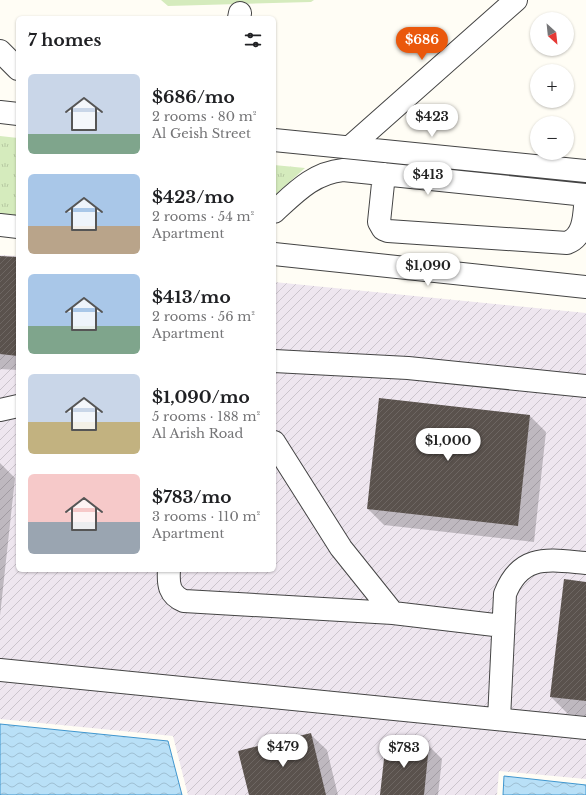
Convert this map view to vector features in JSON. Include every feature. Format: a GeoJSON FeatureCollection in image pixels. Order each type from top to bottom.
{"type":"FeatureCollection","features":[{"type":"Feature","properties":{"kind":"street"},"geometry":{"type":"LineString","coordinates":[[350,147],[516,0]]}},
{"type":"Feature","properties":{"kind":"street"},"geometry":{"type":"LineString","coordinates":[[0,51],[16,67]]}},
{"type":"Feature","properties":{"kind":"street"},"geometry":{"type":"LineString","coordinates":[[0,112],[16,114]]}},
{"type":"Feature","properties":{"kind":"street"},"geometry":{"type":"LineString","coordinates":[[276,140],[586,171]]}},
{"type":"Feature","properties":{"kind":"street"},"geometry":{"type":"LineString","coordinates":[[276,210],[307,183],[324,174],[343,170],[384,174],[586,195],[582,230],[576,238],[567,243],[388,231],[383,229],[380,222],[384,174]]}},
{"type":"Feature","properties":{"kind":"street"},"geometry":{"type":"LineString","coordinates":[[0,225],[16,227]]}},
{"type":"Feature","properties":{"kind":"street"},"geometry":{"type":"LineString","coordinates":[[276,254],[586,287]]}},
{"type":"Feature","properties":{"kind":"street"},"geometry":{"type":"LineString","coordinates":[[276,361],[408,368],[586,386]]}},
{"type":"Feature","properties":{"kind":"street"},"geometry":{"type":"LineString","coordinates":[[0,410],[16,406]]}},
{"type":"Feature","properties":{"kind":"street"},"geometry":{"type":"LineString","coordinates":[[276,445],[341,548],[393,612]]}},
{"type":"Feature","properties":{"kind":"street"},"geometry":{"type":"LineString","coordinates":[[499,720],[505,594],[509,582],[517,572],[528,564],[540,560],[586,563]]}},
{"type":"Feature","properties":{"kind":"street"},"geometry":{"type":"LineString","coordinates":[[169,572],[168,583],[170,589],[178,598],[184,601],[393,612],[503,626]]}},
{"type":"Feature","properties":{"kind":"street"},"geometry":{"type":"LineString","coordinates":[[0,670],[586,728]]}},
{"type":"Feature","properties":{"kind":"shaded area"},"geometry":{"type":"Polygon","coordinates":[[[0,255],[16,256],[16,572],[276,572],[276,282],[586,313],[586,779],[499,771],[497,795],[188,795],[173,736],[0,719],[0,255]]]}},
{"type":"Feature","properties":{"kind":"green space"},"geometry":{"type":"Polygon","coordinates":[[[161,0],[314,0],[311,2],[168,6],[161,0]]]}},
{"type":"Feature","properties":{"kind":"green space"},"geometry":{"type":"Polygon","coordinates":[[[0,136],[16,138],[16,217],[0,215],[0,136]]]}},
{"type":"Feature","properties":{"kind":"green space"},"geometry":{"type":"Polygon","coordinates":[[[276,165],[305,168],[276,194],[276,165]]]}},
{"type":"Feature","properties":{"kind":"water"},"geometry":{"type":"Polygon","coordinates":[[[0,724],[168,741],[182,795],[0,795],[0,724]]]}},
{"type":"Feature","properties":{"kind":"water"},"geometry":{"type":"Polygon","coordinates":[[[504,776],[586,785],[586,795],[503,795],[504,776]]]}},
{"type":"Feature","properties":{"kind":"building"},"geometry":{"type":"Polygon","coordinates":[[[0,256],[16,257],[16,356],[0,354],[0,256]]]}},
{"type":"Feature","properties":{"kind":"building"},"geometry":{"type":"Polygon","coordinates":[[[379,398],[530,415],[518,526],[367,509],[379,398]]]}},
{"type":"Feature","properties":{"kind":"building"},"geometry":{"type":"Polygon","coordinates":[[[564,579],[586,582],[586,701],[550,697],[564,579]]]}},
{"type":"Feature","properties":{"kind":"building"},"geometry":{"type":"Polygon","coordinates":[[[311,733],[326,795],[249,795],[238,751],[311,733]]]}},
{"type":"Feature","properties":{"kind":"building"},"geometry":{"type":"Polygon","coordinates":[[[386,741],[429,745],[424,795],[380,795],[386,741]]]}}]}
